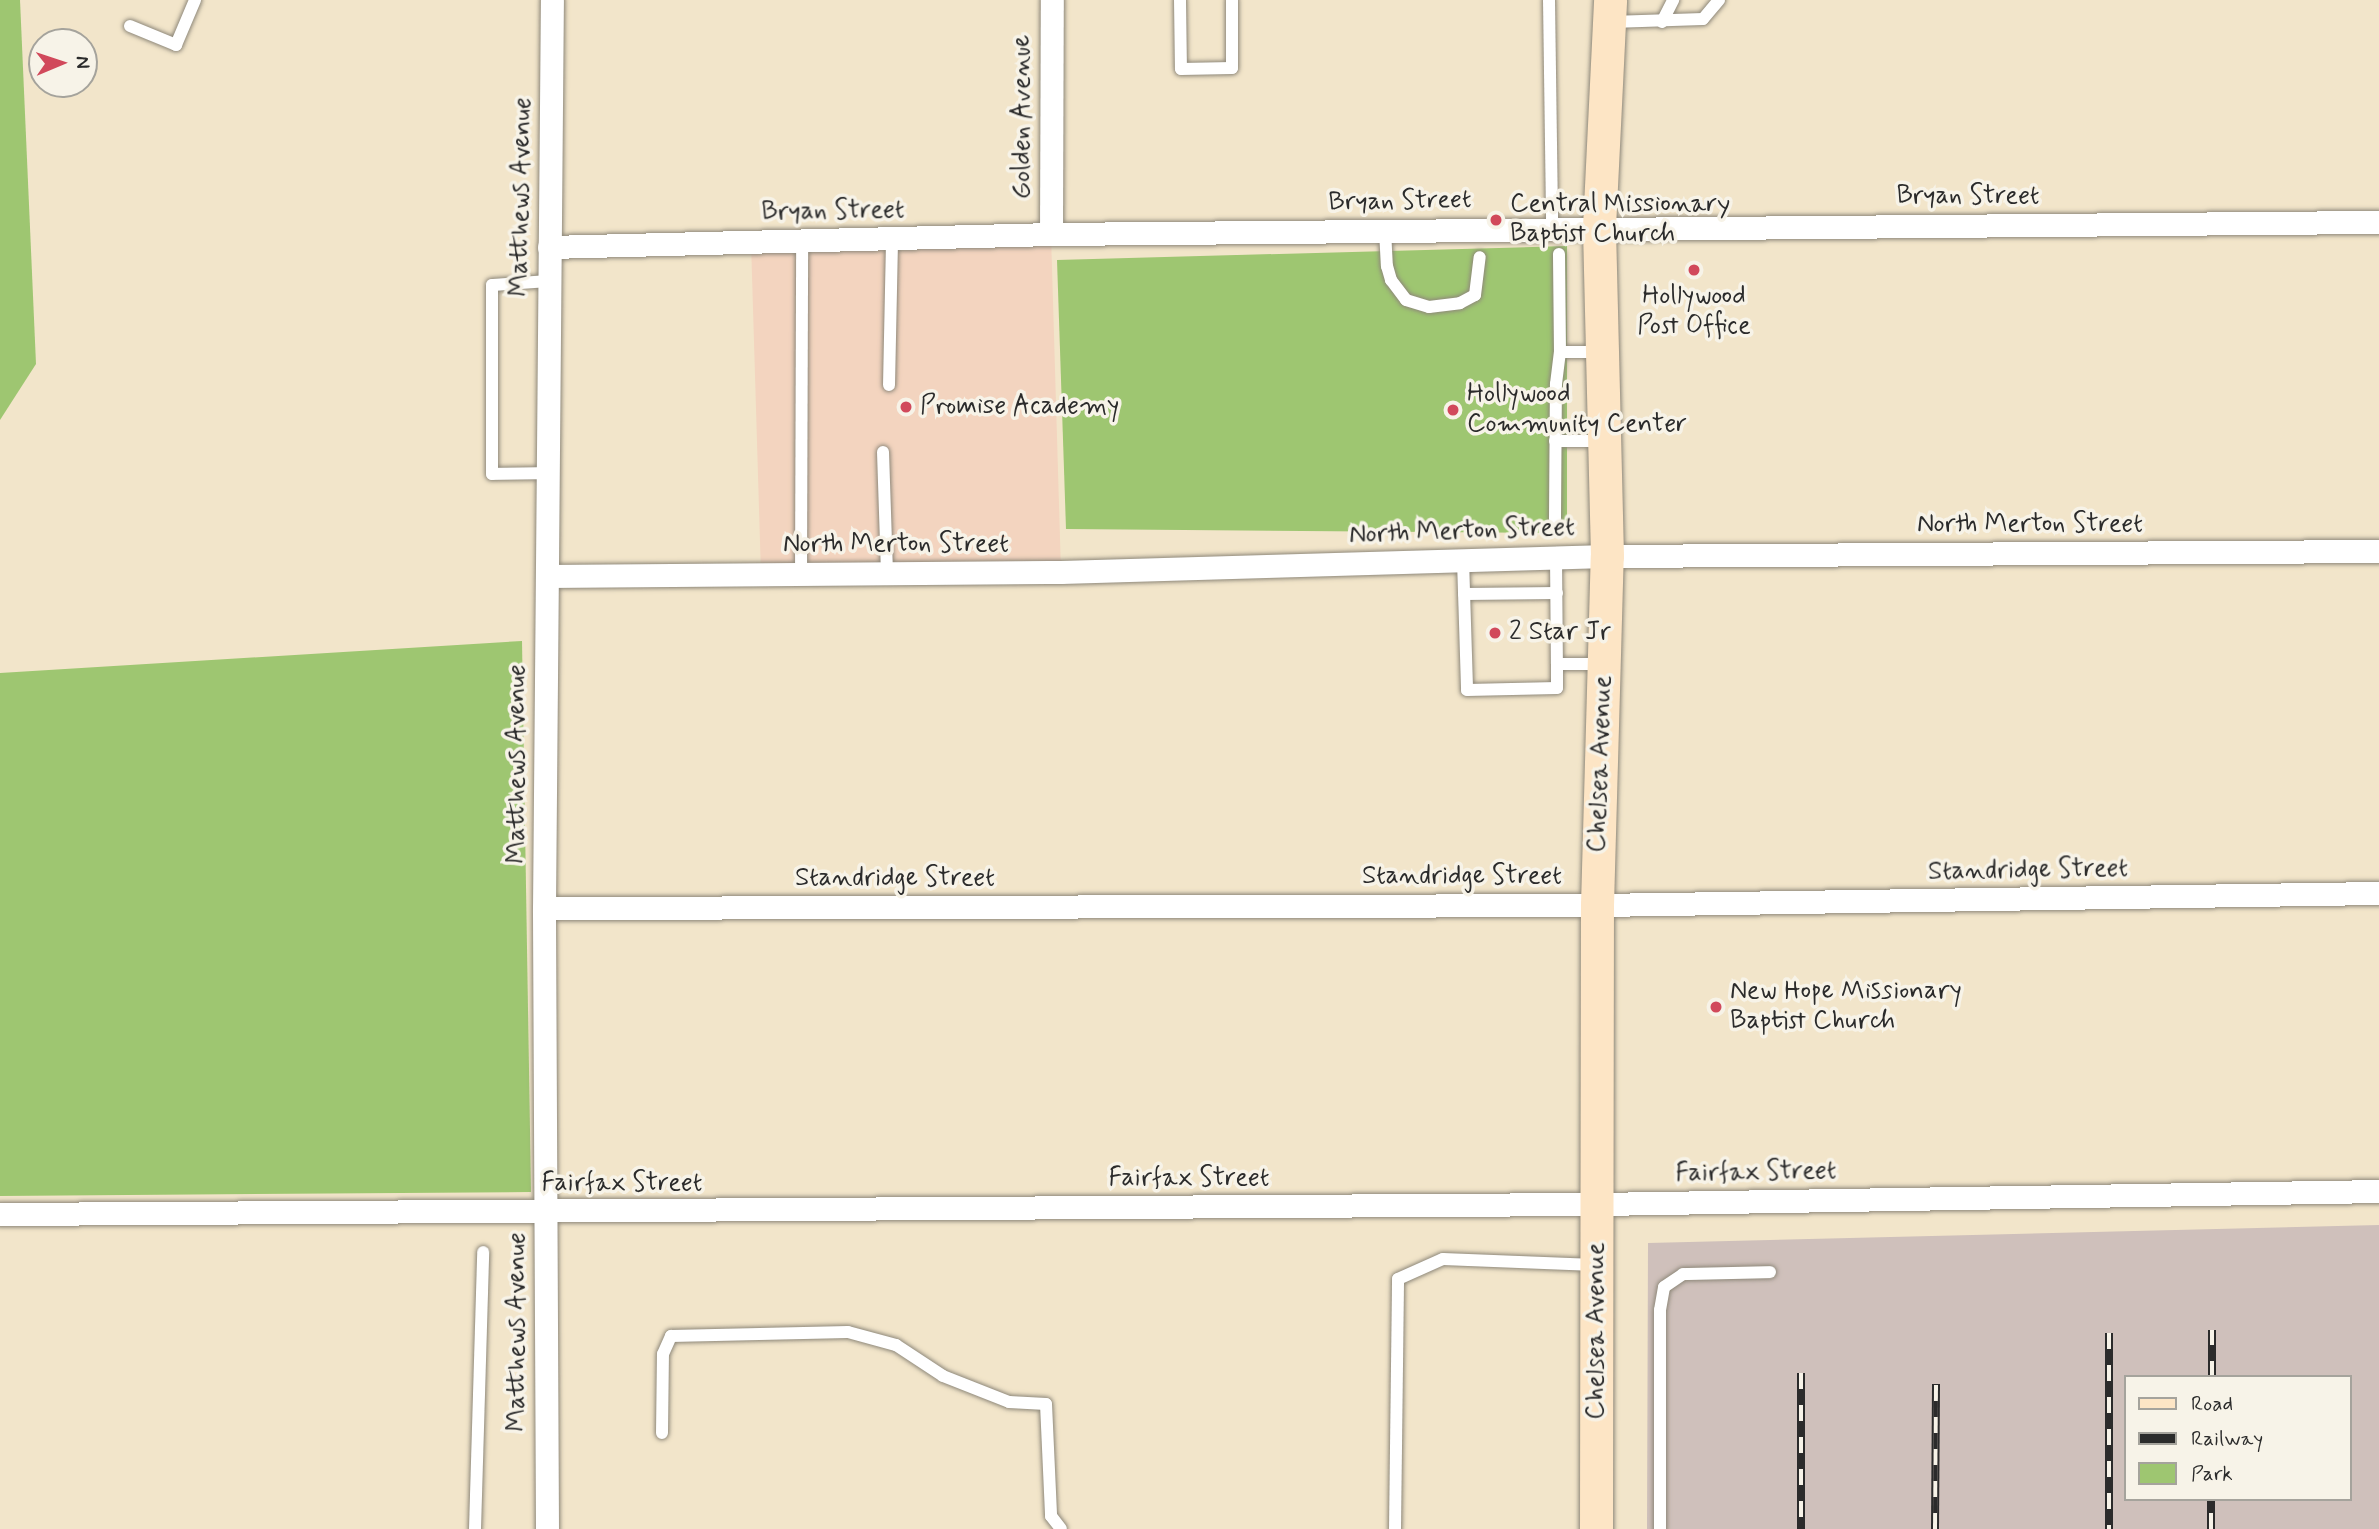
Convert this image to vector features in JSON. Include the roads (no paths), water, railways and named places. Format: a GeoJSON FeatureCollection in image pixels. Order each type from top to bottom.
{"type":"FeatureCollection","features":[{"type":"Feature","properties":{"kind":"main road","name":"Chelsea Avenue"},"geometry":{"type":"LineString","coordinates":[[1596,1529],[1597,905],[1607,556],[1599,227],[1610,11]]}},
{"type":"Feature","properties":{"kind":"street","name":"Matthews Avenue"},"geometry":{"type":"LineString","coordinates":[[547,1529],[544,908],[552,0]]}},
{"type":"Feature","properties":{"kind":"street","name":"Golden Avenue"},"geometry":{"type":"LineString","coordinates":[[1051,234],[1052,0]]}},
{"type":"Feature","properties":{"kind":"street","name":"Bryan Street"},"geometry":{"type":"LineString","coordinates":[[549,247],[1051,234],[2379,222]]}},
{"type":"Feature","properties":{"kind":"street","name":"North Merton Street"},"geometry":{"type":"LineString","coordinates":[[547,576],[1061,572],[1607,556],[2379,551]]}},
{"type":"Feature","properties":{"kind":"street","name":"Standridge Street"},"geometry":{"type":"LineString","coordinates":[[544,908],[1597,905],[2379,893]]}},
{"type":"Feature","properties":{"kind":"street","name":"Fairfax Street"},"geometry":{"type":"LineString","coordinates":[[0,1214],[1598,1204],[2379,1191]]}},
{"type":"Feature","properties":{"kind":"lane"},"geometry":{"type":"LineString","coordinates":[[130,26],[176,45],[195,0]]}},
{"type":"Feature","properties":{"kind":"lane"},"geometry":{"type":"LineString","coordinates":[[1180,0],[1181,69],[1232,68],[1232,0]]}},
{"type":"Feature","properties":{"kind":"lane"},"geometry":{"type":"LineString","coordinates":[[1549,0],[1552,228]]}},
{"type":"Feature","properties":{"kind":"lane"},"geometry":{"type":"LineString","coordinates":[[1662,0],[1662,22]]}},
{"type":"Feature","properties":{"kind":"lane"},"geometry":{"type":"LineString","coordinates":[[1662,22],[1674,0]]}},
{"type":"Feature","properties":{"kind":"lane"},"geometry":{"type":"LineString","coordinates":[[1610,11],[1662,22],[1703,19],[1719,0]]}},
{"type":"Feature","properties":{"kind":"lane"},"geometry":{"type":"LineString","coordinates":[[1385,230],[1387,266],[1391,280],[1406,300],[1429,307],[1460,303],[1475,295],[1480,257]]}},
{"type":"Feature","properties":{"kind":"lane"},"geometry":{"type":"LineString","coordinates":[[889,385],[891,238]]}},
{"type":"Feature","properties":{"kind":"lane"},"geometry":{"type":"LineString","coordinates":[[801,574],[802,241]]}},
{"type":"Feature","properties":{"kind":"lane"},"geometry":{"type":"LineString","coordinates":[[1555,519],[1555,441],[1560,352],[1559,254]]}},
{"type":"Feature","properties":{"kind":"lane"},"geometry":{"type":"LineString","coordinates":[[548,281],[492,285],[492,474],[548,473]]}},
{"type":"Feature","properties":{"kind":"lane"},"geometry":{"type":"LineString","coordinates":[[1560,352],[1602,352]]}},
{"type":"Feature","properties":{"kind":"lane"},"geometry":{"type":"LineString","coordinates":[[1555,441],[1604,441]]}},
{"type":"Feature","properties":{"kind":"lane"},"geometry":{"type":"LineString","coordinates":[[883,452],[887,573]]}},
{"type":"Feature","properties":{"kind":"lane"},"geometry":{"type":"LineString","coordinates":[[1463,560],[1467,690],[1558,688],[1556,557]]}},
{"type":"Feature","properties":{"kind":"lane"},"geometry":{"type":"LineString","coordinates":[[1464,594],[1557,593]]}},
{"type":"Feature","properties":{"kind":"lane"},"geometry":{"type":"LineString","coordinates":[[1557,664],[1604,664]]}},
{"type":"Feature","properties":{"kind":"lane"},"geometry":{"type":"LineString","coordinates":[[475,1529],[483,1252]]}},
{"type":"Feature","properties":{"kind":"lane"},"geometry":{"type":"LineString","coordinates":[[1395,1529],[1398,1279],[1443,1259],[1598,1265]]}},
{"type":"Feature","properties":{"kind":"lane"},"geometry":{"type":"LineString","coordinates":[[1660,1529],[1660,1310],[1664,1287],[1683,1273],[1770,1272]]}},
{"type":"Feature","properties":{"kind":"lane"},"geometry":{"type":"LineString","coordinates":[[662,1433],[663,1354],[671,1336],[848,1332],[896,1345],[943,1376],[1009,1402],[1046,1404],[1051,1516],[1061,1529]]}},
{"type":"Feature","properties":{"kind":"railway"},"geometry":{"type":"LineString","coordinates":[[2212,1330],[2212,1375]]}},
{"type":"Feature","properties":{"kind":"railway"},"geometry":{"type":"LineString","coordinates":[[2109,1333],[2109,1529]]}},
{"type":"Feature","properties":{"kind":"railway"},"geometry":{"type":"LineString","coordinates":[[1801,1373],[1801,1529]]}},
{"type":"Feature","properties":{"kind":"railway"},"geometry":{"type":"LineString","coordinates":[[1935,1529],[1936,1384]]}},
{"type":"Feature","properties":{"kind":"railway"},"geometry":{"type":"LineString","coordinates":[[2211,1501],[2211,1529]]}},
{"type":"Feature","properties":{"kind":"place","name":"Central Missionary Baptist Church"},"geometry":{"type":"Point","coordinates":[1496,220]}},
{"type":"Feature","properties":{"kind":"place","name":"Hollywood Post Office"},"geometry":{"type":"Point","coordinates":[1694,270]}},
{"type":"Feature","properties":{"kind":"place","name":"Promise Academy"},"geometry":{"type":"Point","coordinates":[906,407]}},
{"type":"Feature","properties":{"kind":"place","name":"Hollywood Community Center"},"geometry":{"type":"Point","coordinates":[1453,410]}},
{"type":"Feature","properties":{"kind":"place","name":"2 Star Jr"},"geometry":{"type":"Point","coordinates":[1495,633]}},
{"type":"Feature","properties":{"kind":"place","name":"New Hope Missionary Baptist Church"},"geometry":{"type":"Point","coordinates":[1716,1007]}}]}
